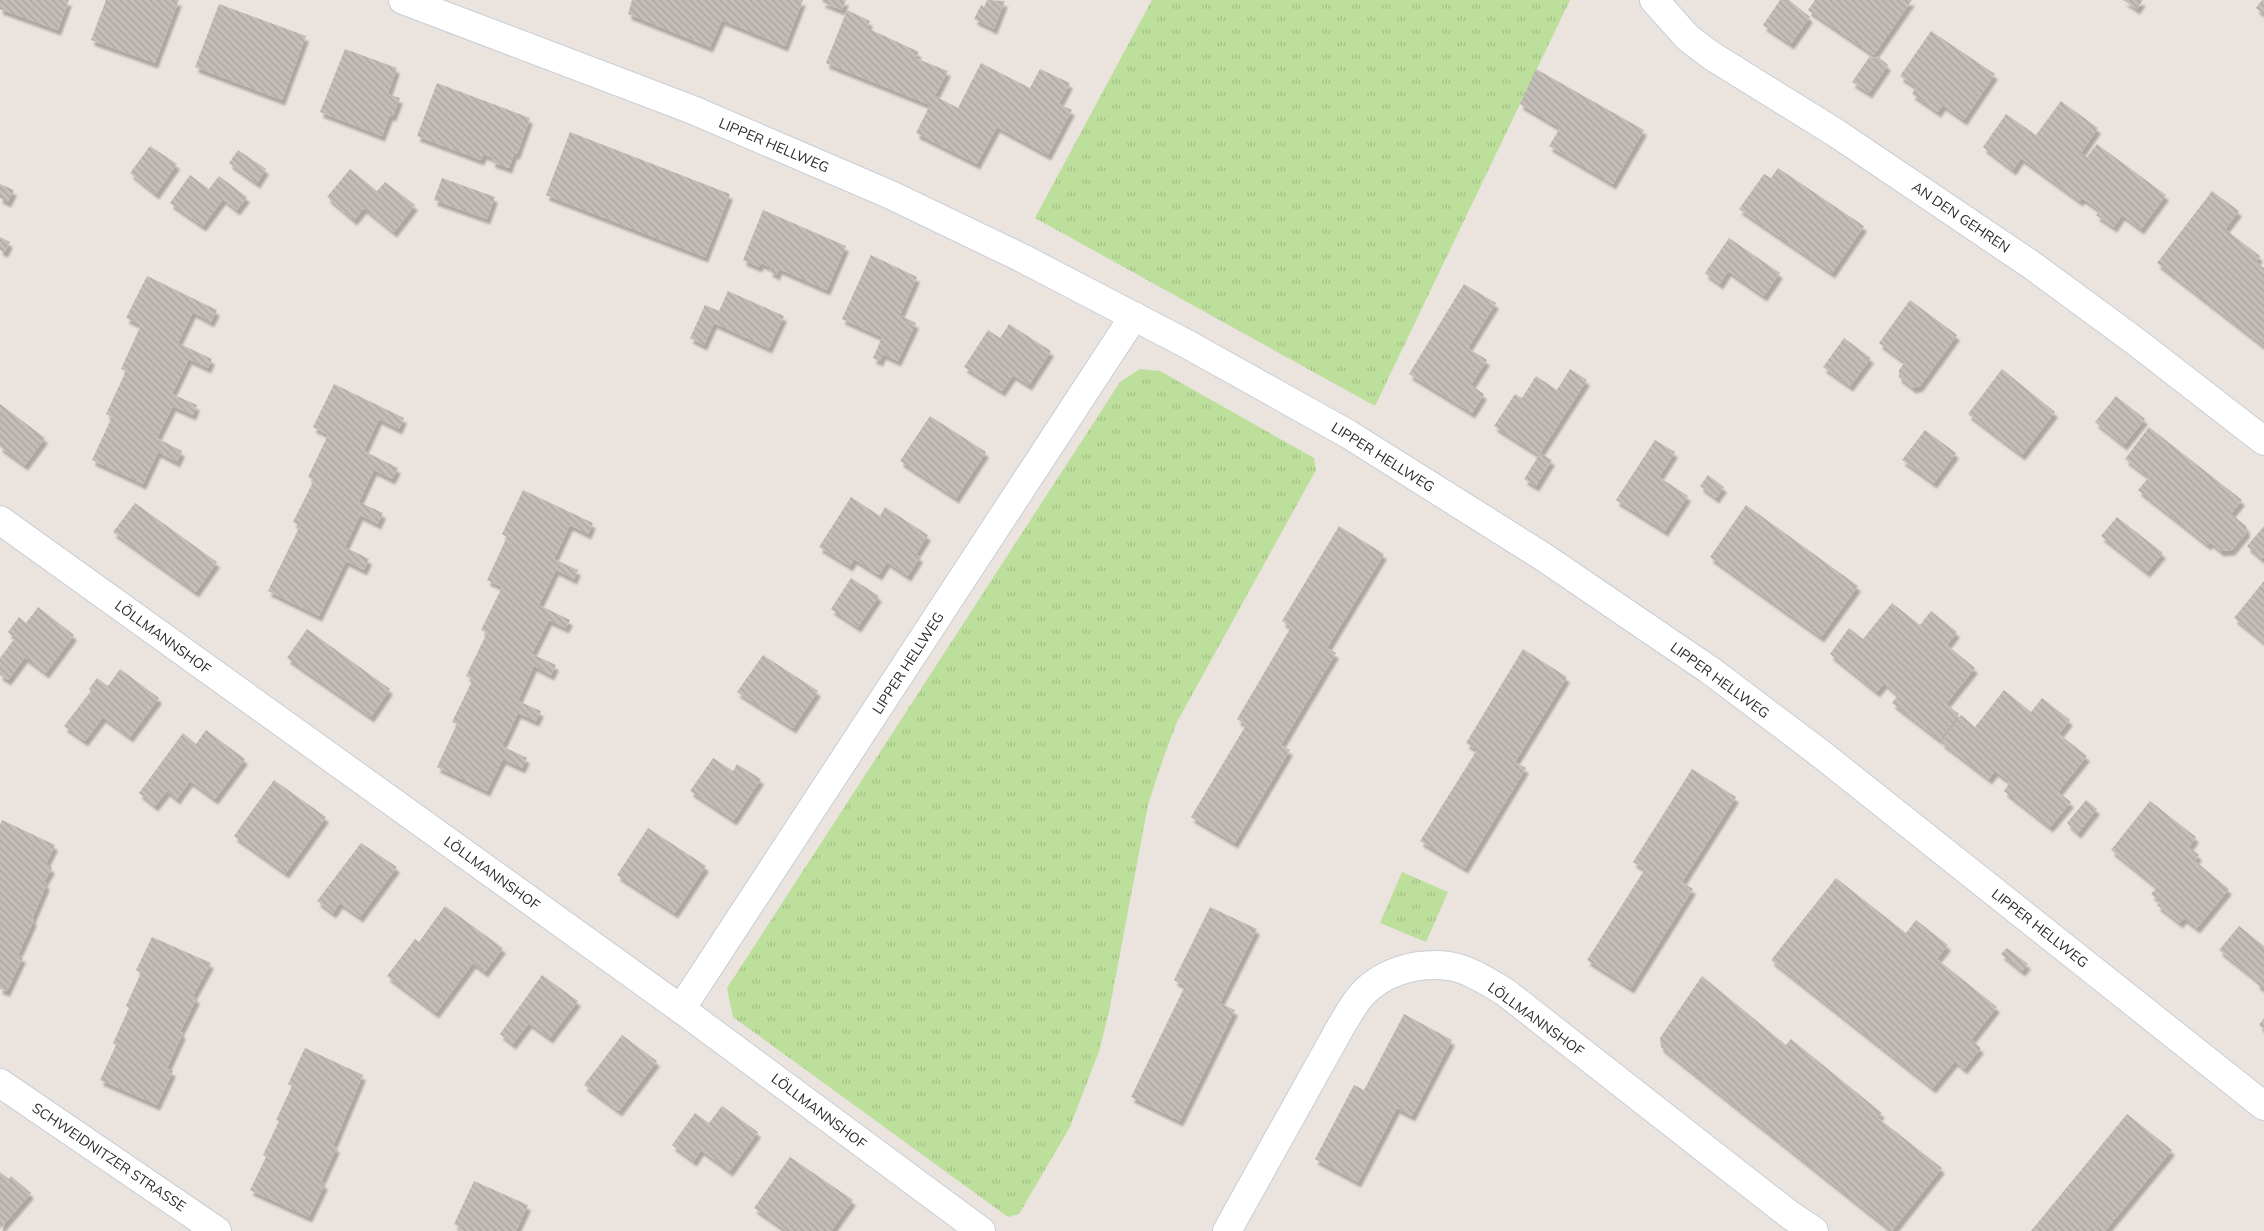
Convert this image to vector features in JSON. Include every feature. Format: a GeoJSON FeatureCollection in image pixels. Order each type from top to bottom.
{"type":"FeatureCollection","features":[{"type":"Feature","properties":{"kind":"street","name":"LIPPER HELLWEG"},"geometry":{"type":"LineString","coordinates":[[403,0],[693,110],[891,195],[1022,258],[1134,316],[1348,434],[1542,556],[1711,671],[1820,754],[2264,1106]]}},
{"type":"Feature","properties":{"kind":"street","name":"AN DEN GEHREN"},"geometry":{"type":"LineString","coordinates":[[1654,0],[1688,38],[1712,56],[1836,133],[2033,266],[2264,441]]}},
{"type":"Feature","properties":{"kind":"street","name":"LIPPER HELLWEG"},"geometry":{"type":"LineString","coordinates":[[681,1009],[1134,316]]}},
{"type":"Feature","properties":{"kind":"street","name":"LÖLLMANNSHOF"},"geometry":{"type":"LineString","coordinates":[[0,520],[681,1009],[981,1231]]}},
{"type":"Feature","properties":{"kind":"street","name":"LÖLLMANNSHOF"},"geometry":{"type":"LineString","coordinates":[[1227,1231],[1340,1028],[1360,997],[1388,974],[1417,966],[1450,966],[1475,975],[1504,992],[1790,1215],[1814,1231]]}},
{"type":"Feature","properties":{"kind":"street","name":"SCHWEIDNITZER STRASSE"},"geometry":{"type":"LineString","coordinates":[[0,1083],[216,1231]]}},
{"type":"Feature","properties":{"kind":"green space"},"geometry":{"type":"Polygon","coordinates":[[[1152,0],[1570,0],[1375,406],[1035,218],[1152,0]]]}},
{"type":"Feature","properties":{"kind":"green space"},"geometry":{"type":"Polygon","coordinates":[[[1140,369],[1160,371],[1314,458],[1316,470],[1177,722],[1148,805],[1109,1012],[1099,1051],[1070,1127],[1019,1214],[1008,1217],[733,1017],[727,988],[1120,382],[1140,369]]]}},
{"type":"Feature","properties":{"kind":"green space"},"geometry":{"type":"Polygon","coordinates":[[[1402,872],[1448,892],[1426,942],[1380,923],[1402,872]]]}},
{"type":"Feature","properties":{"kind":"building"},"geometry":{"type":"Polygon","coordinates":[[[0,0],[69,0],[58,30],[0,9],[0,0]]]}},
{"type":"Feature","properties":{"kind":"building"},"geometry":{"type":"Polygon","coordinates":[[[106,0],[179,0],[155,63],[91,40],[106,0]]]}},
{"type":"Feature","properties":{"kind":"building"},"geometry":{"type":"Polygon","coordinates":[[[632,0],[803,0],[785,46],[722,20],[710,47],[628,14],[632,0]]]}},
{"type":"Feature","properties":{"kind":"building"},"geometry":{"type":"Polygon","coordinates":[[[823,0],[846,0],[842,10],[822,2],[823,0]]]}},
{"type":"Feature","properties":{"kind":"building"},"geometry":{"type":"Polygon","coordinates":[[[987,0],[1005,1],[994,29],[974,19],[981,5],[984,7],[987,0]]]}},
{"type":"Feature","properties":{"kind":"building"},"geometry":{"type":"Polygon","coordinates":[[[1780,0],[1789,0],[1810,17],[1791,44],[1763,25],[1780,0]]]}},
{"type":"Feature","properties":{"kind":"building"},"geometry":{"type":"Polygon","coordinates":[[[1815,0],[1912,0],[1874,55],[1808,10],[1815,0]]]}},
{"type":"Feature","properties":{"kind":"building"},"geometry":{"type":"Polygon","coordinates":[[[2123,0],[2143,0],[2137,9],[2123,0]]]}},
{"type":"Feature","properties":{"kind":"building"},"geometry":{"type":"Polygon","coordinates":[[[2264,0],[2264,14],[2256,8],[2264,0]]]}},
{"type":"Feature","properties":{"kind":"building"},"geometry":{"type":"Polygon","coordinates":[[[219,4],[306,36],[282,100],[195,67],[219,4]]]}},
{"type":"Feature","properties":{"kind":"building"},"geometry":{"type":"Polygon","coordinates":[[[847,10],[870,21],[867,28],[919,52],[915,58],[948,71],[935,96],[958,108],[981,63],[1030,88],[1040,69],[1070,83],[1059,104],[1072,110],[1048,155],[997,127],[977,164],[916,133],[930,105],[826,63],[847,10]]]}},
{"type":"Feature","properties":{"kind":"building"},"geometry":{"type":"Polygon","coordinates":[[[1931,31],[1995,74],[1964,120],[1943,105],[1938,112],[1912,94],[1916,87],[1900,76],[1931,31]]]}},
{"type":"Feature","properties":{"kind":"building"},"geometry":{"type":"Polygon","coordinates":[[[345,49],[397,68],[388,94],[400,98],[393,116],[390,115],[382,136],[320,112],[345,49]]]}},
{"type":"Feature","properties":{"kind":"building"},"geometry":{"type":"Polygon","coordinates":[[[1870,56],[1874,59],[1877,56],[1888,65],[1869,93],[1852,82],[1870,56]]]}},
{"type":"Feature","properties":{"kind":"building"},"geometry":{"type":"Polygon","coordinates":[[[1536,69],[1644,130],[1613,184],[1549,146],[1560,128],[1520,104],[1536,69]]]}},
{"type":"Feature","properties":{"kind":"building"},"geometry":{"type":"Polygon","coordinates":[[[437,83],[530,118],[517,154],[514,154],[509,168],[492,162],[493,158],[484,154],[481,160],[417,136],[437,83]]]}},
{"type":"Feature","properties":{"kind":"building"},"geometry":{"type":"Polygon","coordinates":[[[2061,101],[2098,128],[2081,153],[2087,157],[2097,144],[2166,195],[2141,229],[2122,215],[2114,227],[2096,215],[2100,211],[2091,204],[2082,198],[2080,201],[2021,158],[2013,170],[1983,147],[2006,114],[2036,135],[2061,101]]]}},
{"type":"Feature","properties":{"kind":"building"},"geometry":{"type":"Polygon","coordinates":[[[570,132],[730,194],[705,257],[546,195],[570,132]]]}},
{"type":"Feature","properties":{"kind":"building"},"geometry":{"type":"Polygon","coordinates":[[[150,146],[177,164],[156,194],[130,173],[150,146]]]}},
{"type":"Feature","properties":{"kind":"building"},"geometry":{"type":"Polygon","coordinates":[[[238,150],[266,169],[257,183],[229,163],[238,150]]]}},
{"type":"Feature","properties":{"kind":"building"},"geometry":{"type":"Polygon","coordinates":[[[1778,168],[1864,226],[1832,273],[1739,209],[1764,174],[1771,178],[1778,168]]]}},
{"type":"Feature","properties":{"kind":"building"},"geometry":{"type":"Polygon","coordinates":[[[350,169],[377,191],[385,182],[415,205],[394,232],[364,208],[354,220],[327,197],[350,169]]]}},
{"type":"Feature","properties":{"kind":"building"},"geometry":{"type":"Polygon","coordinates":[[[190,175],[209,189],[219,176],[247,197],[237,210],[223,199],[203,226],[170,203],[190,175]]]}},
{"type":"Feature","properties":{"kind":"building"},"geometry":{"type":"Polygon","coordinates":[[[442,178],[495,197],[487,219],[434,200],[442,178]]]}},
{"type":"Feature","properties":{"kind":"building"},"geometry":{"type":"Polygon","coordinates":[[[0,184],[14,190],[8,202],[0,198],[0,184]]]}},
{"type":"Feature","properties":{"kind":"building"},"geometry":{"type":"Polygon","coordinates":[[[2212,191],[2239,211],[2225,229],[2260,256],[2256,262],[2264,268],[2264,346],[2157,263],[2212,191]]]}},
{"type":"Feature","properties":{"kind":"building"},"geometry":{"type":"Polygon","coordinates":[[[763,210],[846,246],[827,290],[779,269],[777,275],[769,271],[771,268],[761,263],[759,267],[743,260],[763,210]]]}},
{"type":"Feature","properties":{"kind":"building"},"geometry":{"type":"Polygon","coordinates":[[[0,237],[10,242],[5,252],[0,250],[0,237]]]}},
{"type":"Feature","properties":{"kind":"building"},"geometry":{"type":"Polygon","coordinates":[[[1729,238],[1780,273],[1764,296],[1728,271],[1720,284],[1705,273],[1729,238]]]}},
{"type":"Feature","properties":{"kind":"building"},"geometry":{"type":"Polygon","coordinates":[[[871,255],[917,277],[900,315],[916,323],[898,361],[883,354],[880,361],[873,358],[882,337],[842,319],[871,255]]]}},
{"type":"Feature","properties":{"kind":"building"},"geometry":{"type":"Polygon","coordinates":[[[147,276],[217,310],[211,322],[193,312],[178,343],[212,359],[208,368],[189,359],[172,394],[197,405],[193,415],[173,406],[157,438],[182,451],[177,462],[158,452],[143,484],[92,460],[112,417],[106,414],[126,371],[121,369],[141,325],[126,318],[147,276]]]}},
{"type":"Feature","properties":{"kind":"building"},"geometry":{"type":"Polygon","coordinates":[[[1464,284],[1496,303],[1468,348],[1487,360],[1471,385],[1484,394],[1472,413],[1409,374],[1464,284]]]}},
{"type":"Feature","properties":{"kind":"building"},"geometry":{"type":"Polygon","coordinates":[[[728,291],[784,316],[769,348],[714,323],[704,345],[690,338],[705,305],[719,311],[728,291]]]}},
{"type":"Feature","properties":{"kind":"building"},"geometry":{"type":"Polygon","coordinates":[[[1910,300],[1957,335],[1920,386],[1913,388],[1899,377],[1899,370],[1905,362],[1879,343],[1910,300]]]}},
{"type":"Feature","properties":{"kind":"building"},"geometry":{"type":"Polygon","coordinates":[[[1009,324],[1051,351],[1029,385],[1013,375],[1002,391],[964,367],[988,330],[1000,338],[1009,324]]]}},
{"type":"Feature","properties":{"kind":"building"},"geometry":{"type":"Polygon","coordinates":[[[1844,338],[1871,358],[1850,386],[1823,367],[1844,338]]]}},
{"type":"Feature","properties":{"kind":"building"},"geometry":{"type":"Polygon","coordinates":[[[1570,369],[1587,380],[1540,453],[1552,460],[1536,486],[1524,479],[1539,455],[1494,426],[1515,394],[1522,398],[1536,376],[1557,390],[1570,369]]]}},
{"type":"Feature","properties":{"kind":"building"},"geometry":{"type":"Polygon","coordinates":[[[2002,369],[2055,412],[2022,455],[1968,414],[2002,369]]]}},
{"type":"Feature","properties":{"kind":"building"},"geometry":{"type":"Polygon","coordinates":[[[334,384],[404,418],[399,429],[379,419],[364,451],[398,468],[392,479],[374,470],[359,502],[383,513],[378,524],[360,515],[345,547],[369,559],[364,570],[346,561],[319,616],[268,591],[300,526],[293,522],[314,480],[308,477],[328,435],[313,427],[334,384]]]}},
{"type":"Feature","properties":{"kind":"building"},"geometry":{"type":"Polygon","coordinates":[[[2116,396],[2145,419],[2124,445],[2095,422],[2116,396]]]}},
{"type":"Feature","properties":{"kind":"building"},"geometry":{"type":"Polygon","coordinates":[[[0,404],[45,438],[25,465],[0,447],[0,404]]]}},
{"type":"Feature","properties":{"kind":"building"},"geometry":{"type":"Polygon","coordinates":[[[930,416],[986,452],[956,498],[900,461],[930,416]]]}},
{"type":"Feature","properties":{"kind":"building"},"geometry":{"type":"Polygon","coordinates":[[[2149,427],[2242,500],[2231,514],[2246,526],[2247,532],[2232,550],[2221,551],[2210,542],[2208,545],[2138,490],[2149,477],[2125,459],[2149,427]]]}},
{"type":"Feature","properties":{"kind":"building"},"geometry":{"type":"Polygon","coordinates":[[[1925,430],[1956,453],[1934,483],[1902,460],[1925,430]]]}},
{"type":"Feature","properties":{"kind":"building"},"geometry":{"type":"Polygon","coordinates":[[[1655,440],[1675,452],[1659,477],[1688,496],[1665,531],[1616,500],[1655,440]]]}},
{"type":"Feature","properties":{"kind":"building"},"geometry":{"type":"Polygon","coordinates":[[[1708,475],[1724,487],[1716,498],[1700,486],[1708,475]]]}},
{"type":"Feature","properties":{"kind":"building"},"geometry":{"type":"Polygon","coordinates":[[[523,490],[593,523],[588,534],[570,525],[554,559],[578,570],[574,579],[556,570],[539,605],[570,620],[566,628],[549,620],[532,654],[556,665],[551,675],[534,666],[518,701],[541,711],[536,721],[518,713],[502,746],[527,758],[522,768],[503,759],[487,791],[437,767],[457,724],[452,722],[473,679],[466,676],[487,633],[481,630],[502,587],[487,580],[507,537],[502,534],[523,490]]]}},
{"type":"Feature","properties":{"kind":"building"},"geometry":{"type":"Polygon","coordinates":[[[851,497],[880,516],[885,507],[928,535],[916,554],[920,557],[908,576],[887,562],[879,575],[854,559],[850,566],[819,547],[851,497]]]}},
{"type":"Feature","properties":{"kind":"building"},"geometry":{"type":"Polygon","coordinates":[[[135,503],[217,562],[196,592],[113,532],[135,503]]]}},
{"type":"Feature","properties":{"kind":"building"},"geometry":{"type":"Polygon","coordinates":[[[1746,505],[1858,586],[1821,637],[1710,557],[1746,505]]]}},
{"type":"Feature","properties":{"kind":"building"},"geometry":{"type":"Polygon","coordinates":[[[2117,517],[2163,553],[2147,572],[2101,536],[2117,517]]]}},
{"type":"Feature","properties":{"kind":"building"},"geometry":{"type":"Polygon","coordinates":[[[1339,526],[1384,554],[1327,648],[1336,653],[1281,745],[1290,750],[1235,843],[1191,817],[1246,725],[1237,719],[1291,627],[1282,621],[1339,526]]]}},
{"type":"Feature","properties":{"kind":"building"},"geometry":{"type":"Polygon","coordinates":[[[2264,526],[2264,557],[2262,559],[2247,546],[2264,526]]]}},
{"type":"Feature","properties":{"kind":"building"},"geometry":{"type":"Polygon","coordinates":[[[851,578],[879,596],[858,627],[831,609],[851,578]]]}},
{"type":"Feature","properties":{"kind":"building"},"geometry":{"type":"Polygon","coordinates":[[[2264,581],[2264,642],[2234,618],[2264,581]]]}},
{"type":"Feature","properties":{"kind":"building"},"geometry":{"type":"Polygon","coordinates":[[[1892,603],[1920,625],[1931,611],[1957,632],[1947,645],[1975,668],[1946,704],[1959,714],[1940,740],[1892,703],[1898,695],[1884,683],[1877,692],[1830,654],[1849,628],[1863,639],[1892,603]]]}},
{"type":"Feature","properties":{"kind":"building"},"geometry":{"type":"Polygon","coordinates":[[[38,607],[74,635],[46,673],[25,657],[8,680],[0,675],[0,658],[15,638],[8,632],[19,617],[26,623],[38,607]]]}},
{"type":"Feature","properties":{"kind":"building"},"geometry":{"type":"Polygon","coordinates":[[[307,629],[390,689],[371,717],[287,658],[307,629]]]}},
{"type":"Feature","properties":{"kind":"building"},"geometry":{"type":"Polygon","coordinates":[[[1523,649],[1567,677],[1515,762],[1526,768],[1465,868],[1420,841],[1477,750],[1466,743],[1523,649]]]}},
{"type":"Feature","properties":{"kind":"building"},"geometry":{"type":"Polygon","coordinates":[[[763,655],[818,691],[793,728],[737,692],[763,655]]]}},
{"type":"Feature","properties":{"kind":"building"},"geometry":{"type":"Polygon","coordinates":[[[120,669],[159,698],[130,737],[103,717],[85,741],[64,726],[91,691],[89,689],[97,678],[108,686],[120,669]]]}},
{"type":"Feature","properties":{"kind":"building"},"geometry":{"type":"Polygon","coordinates":[[[2004,690],[2031,712],[2042,698],[2070,720],[2059,734],[2087,756],[2058,792],[2071,802],[2050,827],[2004,791],[2010,782],[1995,771],[1989,779],[1941,742],[1961,715],[1975,727],[2004,690]]]}},
{"type":"Feature","properties":{"kind":"building"},"geometry":{"type":"Polygon","coordinates":[[[206,730],[245,759],[215,799],[190,781],[177,799],[167,791],[155,806],[139,793],[183,733],[196,744],[206,730]]]}},
{"type":"Feature","properties":{"kind":"building"},"geometry":{"type":"Polygon","coordinates":[[[713,758],[733,771],[737,764],[761,779],[734,820],[690,791],[713,758]]]}},
{"type":"Feature","properties":{"kind":"building"},"geometry":{"type":"Polygon","coordinates":[[[1692,769],[1736,797],[1682,882],[1693,889],[1631,988],[1587,960],[1645,869],[1633,862],[1692,769]]]}},
{"type":"Feature","properties":{"kind":"building"},"geometry":{"type":"Polygon","coordinates":[[[274,780],[326,817],[286,873],[234,836],[274,780]]]}},
{"type":"Feature","properties":{"kind":"building"},"geometry":{"type":"Polygon","coordinates":[[[2086,800],[2097,809],[2078,833],[2067,823],[2086,800]]]}},
{"type":"Feature","properties":{"kind":"building"},"geometry":{"type":"Polygon","coordinates":[[[2150,801],[2196,837],[2189,847],[2199,855],[2195,861],[2229,889],[2197,928],[2184,918],[2180,923],[2157,905],[2160,901],[2151,894],[2157,887],[2111,850],[2150,801]]]}},
{"type":"Feature","properties":{"kind":"building"},"geometry":{"type":"Polygon","coordinates":[[[2,820],[55,845],[46,864],[52,868],[44,882],[47,884],[32,919],[34,920],[18,955],[23,957],[7,991],[0,989],[0,825],[2,820]]]}},
{"type":"Feature","properties":{"kind":"building"},"geometry":{"type":"Polygon","coordinates":[[[648,828],[706,866],[675,913],[617,875],[648,828]]]}},
{"type":"Feature","properties":{"kind":"building"},"geometry":{"type":"Polygon","coordinates":[[[361,843],[397,867],[360,917],[340,903],[333,913],[317,901],[361,843]]]}},
{"type":"Feature","properties":{"kind":"building"},"geometry":{"type":"Polygon","coordinates":[[[1836,878],[1906,933],[1916,920],[1948,945],[1937,959],[1997,1007],[1971,1040],[1981,1048],[1964,1069],[1955,1061],[1933,1088],[1771,960],[1836,878]]]}},
{"type":"Feature","properties":{"kind":"building"},"geometry":{"type":"Polygon","coordinates":[[[445,906],[503,948],[485,972],[473,963],[436,1013],[387,976],[415,939],[419,942],[445,906]]]}},
{"type":"Feature","properties":{"kind":"building"},"geometry":{"type":"Polygon","coordinates":[[[1210,907],[1257,929],[1220,1003],[1235,1010],[1180,1121],[1131,1097],[1185,986],[1174,980],[1210,907]]]}},
{"type":"Feature","properties":{"kind":"building"},"geometry":{"type":"Polygon","coordinates":[[[2239,926],[2264,946],[2264,989],[2256,983],[2258,981],[2219,950],[2239,926]]]}},
{"type":"Feature","properties":{"kind":"building"},"geometry":{"type":"Polygon","coordinates":[[[152,937],[211,963],[193,996],[197,998],[180,1032],[183,1033],[167,1068],[173,1071],[157,1105],[100,1080],[116,1045],[113,1043],[129,1008],[126,1006],[141,973],[136,970],[152,937]]]}},
{"type":"Feature","properties":{"kind":"building"},"geometry":{"type":"Polygon","coordinates":[[[2007,948],[2028,964],[2022,971],[2001,954],[2007,948]]]}},
{"type":"Feature","properties":{"kind":"building"},"geometry":{"type":"Polygon","coordinates":[[[542,975],[578,1001],[550,1038],[529,1023],[513,1044],[500,1034],[542,975]]]}},
{"type":"Feature","properties":{"kind":"building"},"geometry":{"type":"Polygon","coordinates":[[[1702,976],[1786,1045],[1791,1039],[1882,1113],[1877,1117],[1942,1168],[1892,1231],[1661,1047],[1660,1038],[1702,976]]]}},
{"type":"Feature","properties":{"kind":"building"},"geometry":{"type":"Polygon","coordinates":[[[1404,1014],[1452,1040],[1412,1116],[1397,1108],[1358,1182],[1315,1159],[1354,1085],[1364,1090],[1404,1014]]]}},
{"type":"Feature","properties":{"kind":"building"},"geometry":{"type":"Polygon","coordinates":[[[2264,1018],[2264,1029],[2259,1025],[2264,1018]]]}},
{"type":"Feature","properties":{"kind":"building"},"geometry":{"type":"Polygon","coordinates":[[[622,1035],[657,1061],[619,1111],[584,1085],[622,1035]]]}},
{"type":"Feature","properties":{"kind":"building"},"geometry":{"type":"Polygon","coordinates":[[[305,1048],[363,1075],[333,1146],[337,1147],[321,1182],[325,1184],[309,1217],[250,1190],[266,1157],[263,1155],[279,1121],[276,1120],[292,1086],[288,1084],[305,1048]]]}},
{"type":"Feature","properties":{"kind":"building"},"geometry":{"type":"Polygon","coordinates":[[[722,1106],[758,1132],[730,1171],[701,1150],[694,1161],[672,1145],[695,1113],[709,1123],[722,1106]]]}},
{"type":"Feature","properties":{"kind":"building"},"geometry":{"type":"Polygon","coordinates":[[[2127,1114],[2172,1150],[2105,1231],[2031,1231],[2127,1114]]]}},
{"type":"Feature","properties":{"kind":"building"},"geometry":{"type":"Polygon","coordinates":[[[790,1157],[853,1200],[831,1231],[787,1231],[754,1208],[790,1157]]]}},
{"type":"Feature","properties":{"kind":"building"},"geometry":{"type":"Polygon","coordinates":[[[0,1172],[9,1179],[11,1176],[31,1193],[0,1229],[0,1172]]]}},
{"type":"Feature","properties":{"kind":"building"},"geometry":{"type":"Polygon","coordinates":[[[474,1181],[528,1205],[516,1231],[458,1231],[460,1227],[454,1224],[474,1181]]]}}]}
